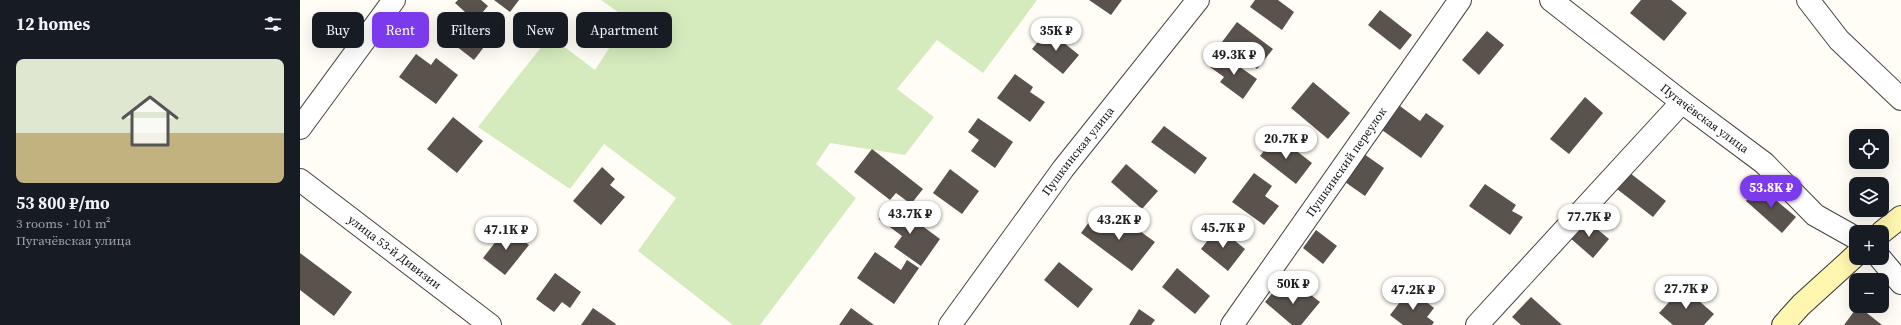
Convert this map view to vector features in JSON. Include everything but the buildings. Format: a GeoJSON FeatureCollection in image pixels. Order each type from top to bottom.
{"type":"FeatureCollection","features":[{"type":"Feature","properties":{"kind":"main road"},"geometry":{"type":"LineString","coordinates":[[1889,226],[1901,217]]}},
{"type":"Feature","properties":{"kind":"main road"},"geometry":{"type":"LineString","coordinates":[[1783,325],[1801,305],[1849,261]]}},
{"type":"Feature","properties":{"kind":"street"},"geometry":{"type":"LineString","coordinates":[[300,128],[394,0]]}},
{"type":"Feature","properties":{"kind":"street","name":"Пушкинская улица"},"geometry":{"type":"LineString","coordinates":[[950,325],[1063,169],[1198,0]]}},
{"type":"Feature","properties":{"kind":"street","name":"Пушкинский переулок"},"geometry":{"type":"LineString","coordinates":[[1232,325],[1460,0]]}},
{"type":"Feature","properties":{"kind":"street","name":"Пугачёвская улица"},"geometry":{"type":"LineString","coordinates":[[1551,0],[1682,102],[1764,163],[1815,215],[1849,234]]}},
{"type":"Feature","properties":{"kind":"street"},"geometry":{"type":"LineString","coordinates":[[1808,0],[1839,40],[1901,99]]}},
{"type":"Feature","properties":{"kind":"street"},"geometry":{"type":"LineString","coordinates":[[1477,325],[1682,102]]}},
{"type":"Feature","properties":{"kind":"street","name":"улица 53-й Дивизии"},"geometry":{"type":"LineString","coordinates":[[300,180],[490,325]]}},
{"type":"Feature","properties":{"kind":"street"},"geometry":{"type":"LineString","coordinates":[[1886,265],[1901,282]]}},
{"type":"Feature","properties":{"kind":"green space"},"geometry":{"type":"Polygon","coordinates":[[[601,0],[1037,0],[983,73],[937,40],[897,89],[934,117],[905,155],[830,143],[816,164],[856,198],[760,325],[733,325],[638,251],[676,198],[604,144],[570,189],[478,127],[541,48],[566,48],[595,70],[609,48],[672,48],[672,12],[618,12],[601,0]]]}}]}
